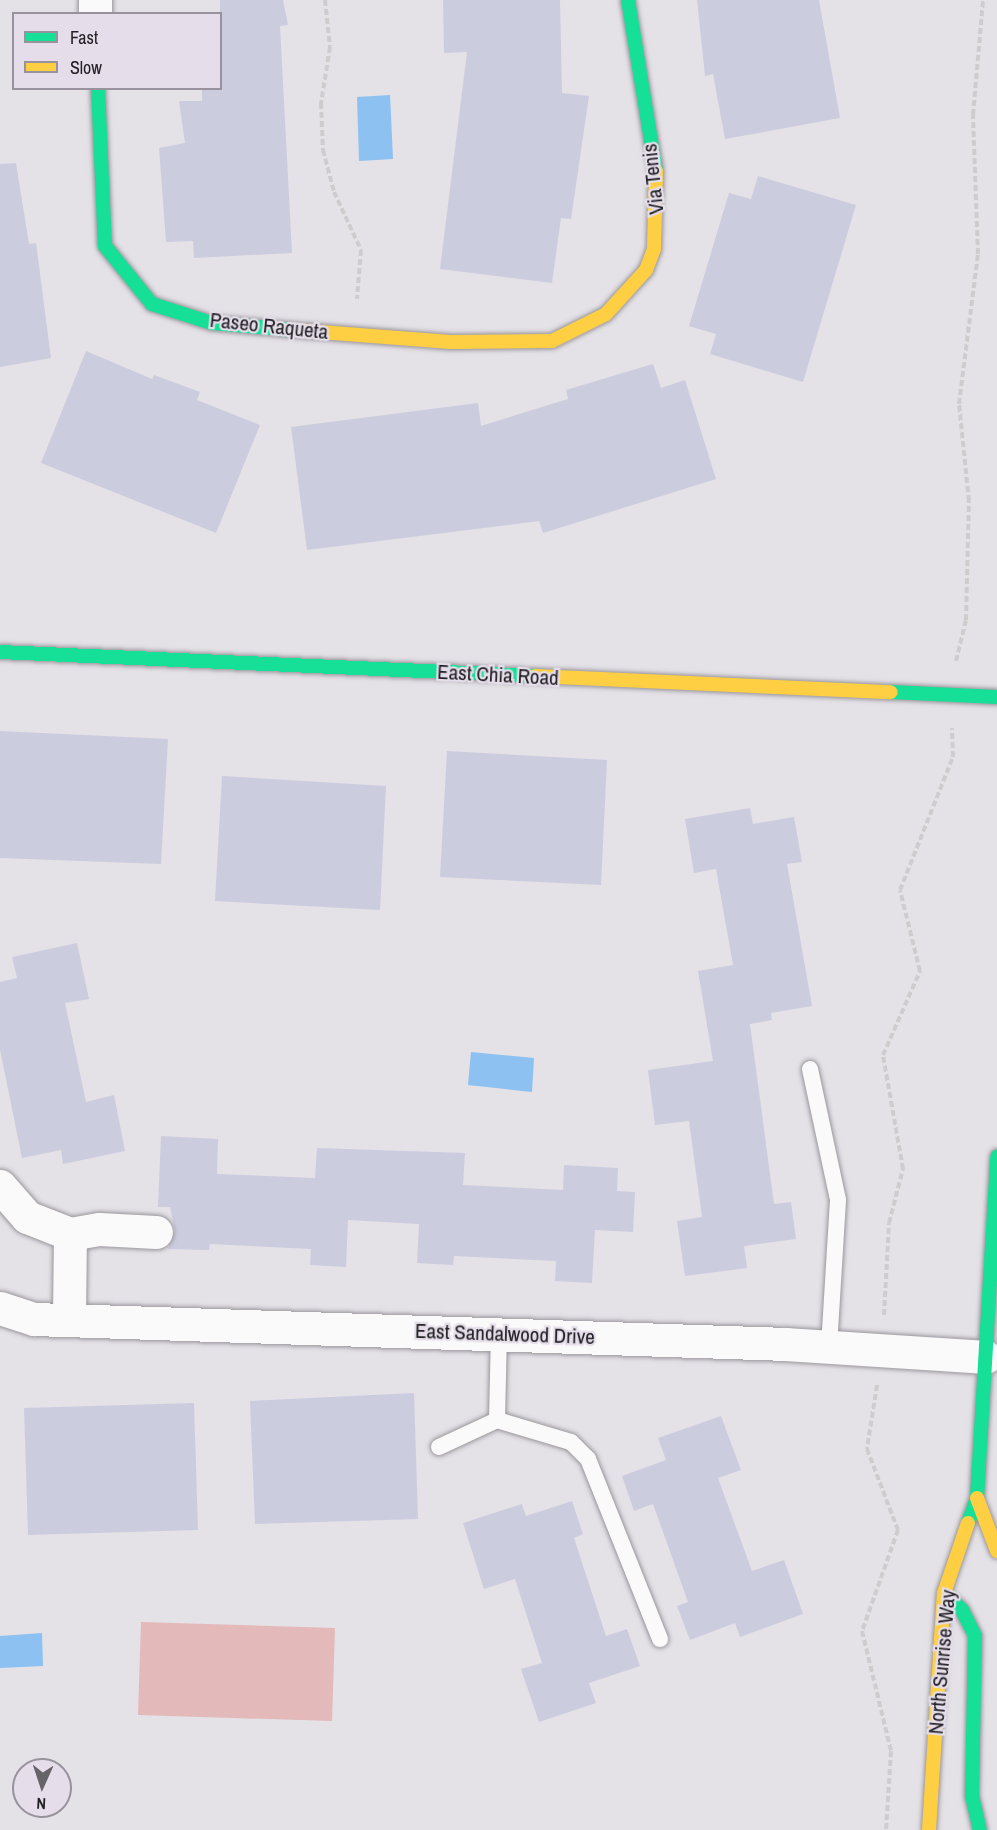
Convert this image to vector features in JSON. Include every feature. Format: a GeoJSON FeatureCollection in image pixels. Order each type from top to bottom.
{"type":"FeatureCollection","features":[{"type":"Feature","properties":{"kind":"street","name":"Via Tenis"},"geometry":{"type":"LineString","coordinates":[[582,329],[614,307],[645,270],[658,225],[657,177],[633,52],[628,0]]}},
{"type":"Feature","properties":{"kind":"street","name":"Paseo Raqueta"},"geometry":{"type":"LineString","coordinates":[[98,90],[105,246],[152,304],[212,323],[451,342],[552,341],[582,329]]}},
{"type":"Feature","properties":{"kind":"street","name":"East Chia Road"},"geometry":{"type":"LineString","coordinates":[[0,652],[997,697]]}},
{"type":"Feature","properties":{"kind":"street","name":"North Sunrise Way"},"geometry":{"type":"LineString","coordinates":[[929,1830],[944,1593],[977,1498],[991,1356],[997,1157]]}},
{"type":"Feature","properties":{"kind":"street"},"geometry":{"type":"LineString","coordinates":[[0,1186],[27,1217],[70,1234],[99,1229],[156,1232]]}},
{"type":"Feature","properties":{"kind":"street"},"geometry":{"type":"LineString","coordinates":[[69,1320],[70,1234]]}},
{"type":"Feature","properties":{"kind":"street","name":"East Sandalwood Drive"},"geometry":{"type":"LineString","coordinates":[[8,1319],[499,1334],[991,1356]]}},
{"type":"Feature","properties":{"kind":"street","name":"North Sunrise Way"},"geometry":{"type":"LineString","coordinates":[[977,1498],[997,1551]]}},
{"type":"Feature","properties":{"kind":"street"},"geometry":{"type":"LineString","coordinates":[[944,1593],[962,1610],[975,1636],[972,1796],[980,1830]]}},
{"type":"Feature","properties":{"kind":"lane"},"geometry":{"type":"LineString","coordinates":[[810,1069],[838,1200],[829,1347]]}},
{"type":"Feature","properties":{"kind":"lane"},"geometry":{"type":"LineString","coordinates":[[497,1420],[499,1334]]}},
{"type":"Feature","properties":{"kind":"lane"},"geometry":{"type":"LineString","coordinates":[[439,1447],[497,1420],[571,1442],[588,1458],[660,1639]]}},
{"type":"Feature","properties":{"kind":"path"},"geometry":{"type":"LineString","coordinates":[[325,0],[330,47],[321,103],[323,150],[334,192],[361,249],[356,305]]}},
{"type":"Feature","properties":{"kind":"path"},"geometry":{"type":"LineString","coordinates":[[886,1830],[891,1751],[862,1631],[898,1530],[867,1449],[883,1350],[889,1223],[903,1169],[883,1055],[920,971],[900,890],[953,757],[951,696],[966,620],[969,501],[959,404],[978,254],[973,115],[983,0]]}},
{"type":"Feature","properties":{"kind":"shaded area"},"geometry":{"type":"Polygon","coordinates":[[[141,1622],[335,1628],[332,1721],[138,1715],[141,1622]]]}},
{"type":"Feature","properties":{"kind":"water"},"geometry":{"type":"Polygon","coordinates":[[[390,95],[393,159],[359,161],[357,97],[390,95]]]}},
{"type":"Feature","properties":{"kind":"water"},"geometry":{"type":"Polygon","coordinates":[[[471,1052],[534,1058],[532,1092],[468,1085],[471,1052]]]}},
{"type":"Feature","properties":{"kind":"water"},"geometry":{"type":"Polygon","coordinates":[[[42,1633],[43,1666],[0,1668],[0,1636],[42,1633]]]}},
{"type":"Feature","properties":{"kind":"building"},"geometry":{"type":"Polygon","coordinates":[[[220,0],[283,0],[288,25],[280,26],[292,253],[194,258],[193,241],[166,242],[159,148],[185,143],[179,101],[202,101],[202,90],[222,90],[222,12],[220,12],[220,0]]]}},
{"type":"Feature","properties":{"kind":"building"},"geometry":{"type":"Polygon","coordinates":[[[443,0],[560,0],[562,93],[589,96],[571,219],[561,218],[552,283],[440,269],[467,52],[444,53],[443,0]]]}},
{"type":"Feature","properties":{"kind":"building"},"geometry":{"type":"Polygon","coordinates":[[[697,0],[819,0],[840,118],[725,139],[713,74],[705,76],[697,0]]]}},
{"type":"Feature","properties":{"kind":"building"},"geometry":{"type":"Polygon","coordinates":[[[16,163],[29,244],[36,243],[51,358],[0,367],[0,164],[16,163]]]}},
{"type":"Feature","properties":{"kind":"building"},"geometry":{"type":"Polygon","coordinates":[[[758,176],[856,205],[803,382],[710,354],[716,334],[689,326],[729,193],[751,199],[758,176]]]}},
{"type":"Feature","properties":{"kind":"building"},"geometry":{"type":"Polygon","coordinates":[[[86,351],[152,379],[154,375],[200,392],[197,400],[260,425],[216,533],[41,463],[86,351]]]}},
{"type":"Feature","properties":{"kind":"building"},"geometry":{"type":"Polygon","coordinates":[[[653,364],[661,388],[685,380],[716,479],[543,533],[539,521],[307,550],[291,427],[478,403],[481,426],[568,399],[566,390],[653,364]]]}},
{"type":"Feature","properties":{"kind":"building"},"geometry":{"type":"Polygon","coordinates":[[[0,731],[168,739],[161,864],[0,858],[0,731]]]}},
{"type":"Feature","properties":{"kind":"building"},"geometry":{"type":"Polygon","coordinates":[[[447,751],[607,760],[601,885],[440,877],[447,751]]]}},
{"type":"Feature","properties":{"kind":"building"},"geometry":{"type":"Polygon","coordinates":[[[222,776],[386,786],[380,910],[215,901],[222,776]]]}},
{"type":"Feature","properties":{"kind":"building"},"geometry":{"type":"Polygon","coordinates":[[[750,808],[753,824],[794,817],[802,862],[787,864],[812,1006],[771,1013],[772,1020],[750,1024],[774,1204],[791,1202],[796,1239],[744,1246],[747,1268],[685,1276],[677,1221],[702,1217],[689,1121],[655,1125],[648,1070],[713,1061],[698,971],[733,965],[716,869],[694,873],[685,819],[750,808]]]}},
{"type":"Feature","properties":{"kind":"building"},"geometry":{"type":"Polygon","coordinates":[[[77,943],[89,999],[65,1003],[86,1102],[114,1095],[125,1151],[63,1164],[61,1150],[22,1158],[0,1050],[0,982],[17,978],[12,957],[77,943]]]}},
{"type":"Feature","properties":{"kind":"building"},"geometry":{"type":"Polygon","coordinates":[[[161,1136],[218,1139],[217,1174],[315,1178],[317,1148],[465,1153],[463,1185],[563,1190],[564,1165],[618,1168],[617,1191],[635,1192],[633,1232],[595,1230],[592,1283],[555,1281],[556,1261],[454,1256],[453,1265],[417,1263],[419,1224],[348,1220],[346,1267],[310,1265],[311,1249],[210,1244],[209,1250],[168,1249],[175,1232],[170,1207],[158,1207],[161,1136]]]}},
{"type":"Feature","properties":{"kind":"building"},"geometry":{"type":"Polygon","coordinates":[[[414,1393],[418,1519],[255,1524],[250,1401],[414,1393]]]}},
{"type":"Feature","properties":{"kind":"building"},"geometry":{"type":"Polygon","coordinates":[[[194,1403],[198,1530],[28,1535],[24,1408],[194,1403]]]}},
{"type":"Feature","properties":{"kind":"building"},"geometry":{"type":"Polygon","coordinates":[[[721,1416],[741,1470],[718,1478],[752,1571],[784,1560],[803,1614],[740,1637],[735,1623],[690,1640],[677,1606],[688,1602],[653,1504],[634,1511],[622,1476],[666,1460],[658,1438],[721,1416]]]}},
{"type":"Feature","properties":{"kind":"building"},"geometry":{"type":"Polygon","coordinates":[[[572,1501],[583,1534],[574,1538],[606,1636],[627,1629],[640,1666],[589,1683],[596,1703],[539,1722],[521,1669],[542,1663],[515,1579],[484,1589],[463,1523],[522,1504],[526,1516],[572,1501]]]}},
{"type":"Feature","properties":{"kind":"traffic: fast"},"geometry":{"type":"LineString","coordinates":[[628,0],[656,171]]}},
{"type":"Feature","properties":{"kind":"traffic: fast"},"geometry":{"type":"LineString","coordinates":[[98,90],[105,246],[152,304],[212,323],[294,330]]}},
{"type":"Feature","properties":{"kind":"traffic: fast"},"geometry":{"type":"LineString","coordinates":[[0,652],[535,676]]}},
{"type":"Feature","properties":{"kind":"traffic: fast"},"geometry":{"type":"LineString","coordinates":[[891,692],[997,697]]}},
{"type":"Feature","properties":{"kind":"traffic: fast"},"geometry":{"type":"LineString","coordinates":[[968,1523],[977,1498],[997,1157]]}},
{"type":"Feature","properties":{"kind":"traffic: fast"},"geometry":{"type":"LineString","coordinates":[[944,1593],[962,1610],[975,1636],[972,1796],[980,1830]]}},
{"type":"Feature","properties":{"kind":"traffic: slow"},"geometry":{"type":"LineString","coordinates":[[294,330],[451,342],[552,341],[606,314],[646,270],[654,249],[656,171]]}},
{"type":"Feature","properties":{"kind":"traffic: slow"},"geometry":{"type":"LineString","coordinates":[[535,676],[891,692]]}},
{"type":"Feature","properties":{"kind":"traffic: slow"},"geometry":{"type":"LineString","coordinates":[[977,1498],[997,1551]]}},
{"type":"Feature","properties":{"kind":"traffic: slow"},"geometry":{"type":"LineString","coordinates":[[929,1830],[944,1593],[968,1523]]}}]}
